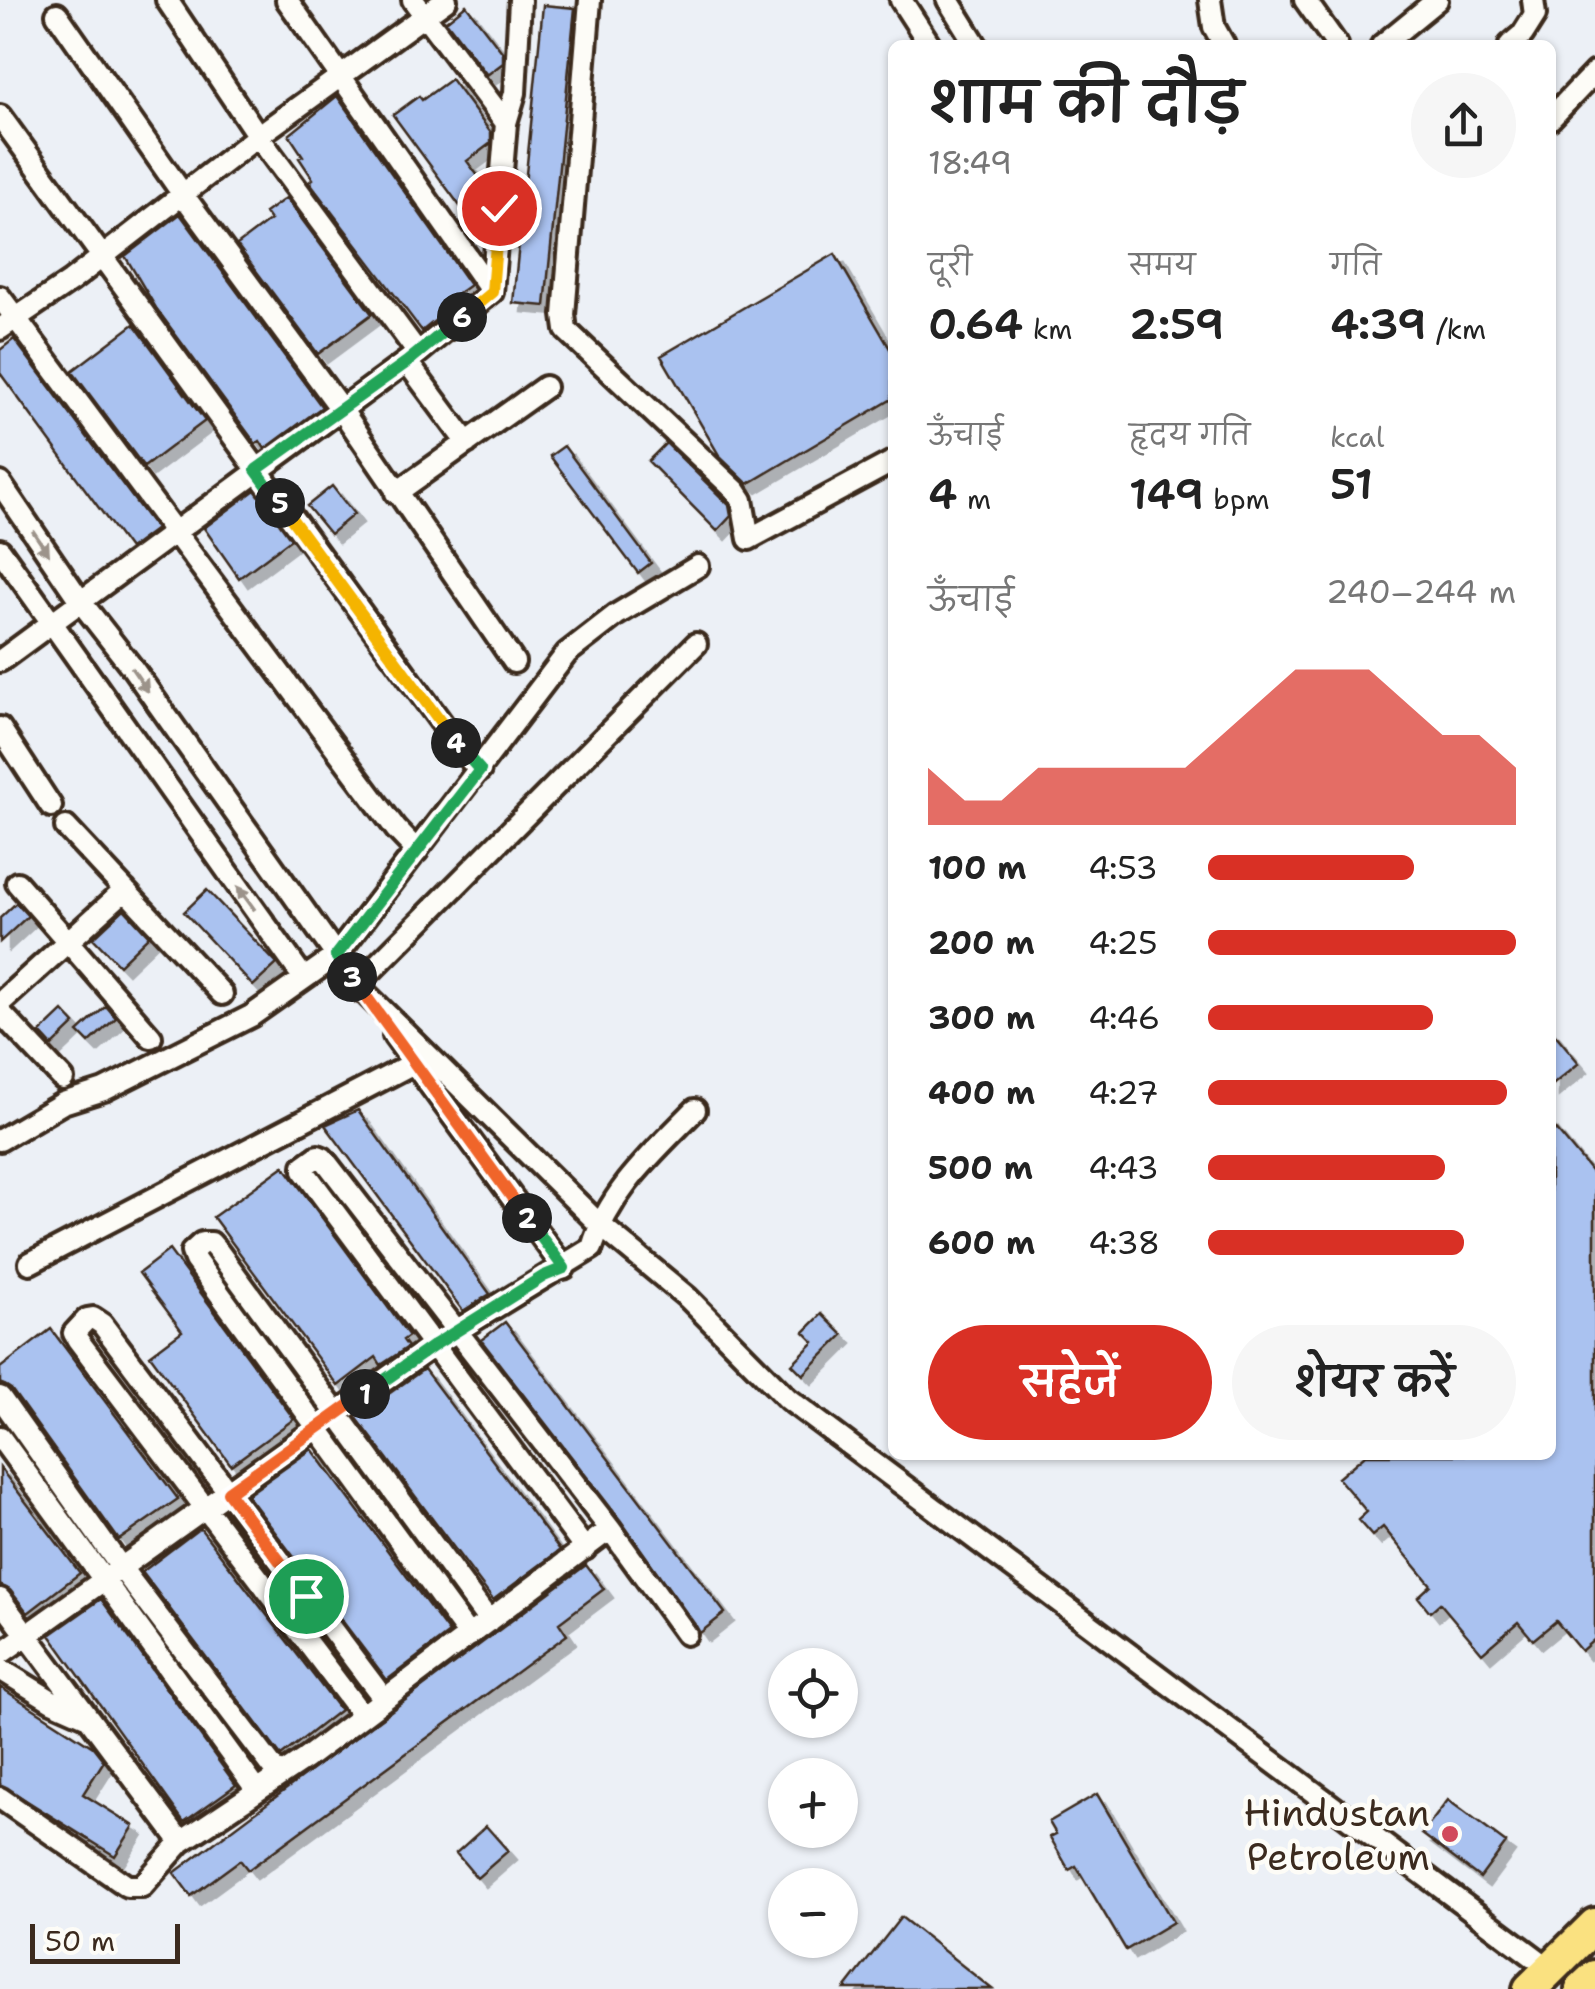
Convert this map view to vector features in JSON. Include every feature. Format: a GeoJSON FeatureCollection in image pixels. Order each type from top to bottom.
{"type":"FeatureCollection","features":[{"type":"Feature","properties":{"kind":"main road"},"geometry":{"type":"LineString","coordinates":[[1540,1979],[1594,1927]]}},
{"type":"Feature","properties":{"kind":"main road"},"geometry":{"type":"LineString","coordinates":[[1582,1989],[1595,1977]]}},
{"type":"Feature","properties":{"kind":"street"},"geometry":{"type":"LineString","coordinates":[[167,0],[413,358],[466,443]]}},
{"type":"Feature","properties":{"kind":"street"},"geometry":{"type":"LineString","coordinates":[[288,0],[492,292]]}},
{"type":"Feature","properties":{"kind":"street"},"geometry":{"type":"LineString","coordinates":[[7,324],[71,281],[342,75],[419,8],[446,0]]}},
{"type":"Feature","properties":{"kind":"street"},"geometry":{"type":"LineString","coordinates":[[0,661],[413,358],[492,292],[506,123],[515,93],[520,0]]}},
{"type":"Feature","properties":{"kind":"street"},"geometry":{"type":"LineString","coordinates":[[590,0],[564,316],[566,330],[736,491],[742,500],[749,539],[888,464]]}},
{"type":"Feature","properties":{"kind":"street"},"geometry":{"type":"LineString","coordinates":[[901,0],[927,40]]}},
{"type":"Feature","properties":{"kind":"street"},"geometry":{"type":"LineString","coordinates":[[948,0],[973,40]]}},
{"type":"Feature","properties":{"kind":"street"},"geometry":{"type":"LineString","coordinates":[[1210,0],[1214,27],[1221,40]]}},
{"type":"Feature","properties":{"kind":"street"},"geometry":{"type":"LineString","coordinates":[[1306,0],[1334,40]]}},
{"type":"Feature","properties":{"kind":"street"},"geometry":{"type":"LineString","coordinates":[[1388,40],[1437,0]]}},
{"type":"Feature","properties":{"kind":"street"},"geometry":{"type":"LineString","coordinates":[[1516,40],[1536,15],[1533,0]]}},
{"type":"Feature","properties":{"kind":"street"},"geometry":{"type":"LineString","coordinates":[[419,8],[506,123]]}},
{"type":"Feature","properties":{"kind":"street"},"geometry":{"type":"LineString","coordinates":[[56,14],[341,409],[514,662]]}},
{"type":"Feature","properties":{"kind":"street"},"geometry":{"type":"LineString","coordinates":[[1556,112],[1595,72]]}},
{"type":"Feature","properties":{"kind":"street"},"geometry":{"type":"LineString","coordinates":[[0,116],[462,751],[480,770]]}},
{"type":"Feature","properties":{"kind":"street"},"geometry":{"type":"LineString","coordinates":[[0,298],[7,324],[175,531],[396,829],[417,851]]}},
{"type":"Feature","properties":{"kind":"street"},"geometry":{"type":"LineString","coordinates":[[396,494],[545,387]]}},
{"type":"Feature","properties":{"kind":"street"},"geometry":{"type":"LineString","coordinates":[[0,483],[81,602],[564,1268]]}},
{"type":"Feature","properties":{"kind":"street"},"geometry":{"type":"LineString","coordinates":[[0,550],[303,977]]}},
{"type":"Feature","properties":{"kind":"street"},"geometry":{"type":"LineString","coordinates":[[0,1140],[63,1103],[104,1090],[251,1016],[336,956],[567,653],[616,615],[698,566]]}},
{"type":"Feature","properties":{"kind":"street"},"geometry":{"type":"LineString","coordinates":[[357,984],[696,644]]}},
{"type":"Feature","properties":{"kind":"street"},"geometry":{"type":"LineString","coordinates":[[0,728],[52,806]]}},
{"type":"Feature","properties":{"kind":"street"},"geometry":{"type":"LineString","coordinates":[[66,827],[222,994]]}},
{"type":"Feature","properties":{"kind":"street"},"geometry":{"type":"LineString","coordinates":[[17,883],[152,1036]]}},
{"type":"Feature","properties":{"kind":"street"},"geometry":{"type":"LineString","coordinates":[[0,1003],[124,890]]}},
{"type":"Feature","properties":{"kind":"street"},"geometry":{"type":"LineString","coordinates":[[357,984],[600,1224],[688,1298],[788,1399],[1540,1979]]}},
{"type":"Feature","properties":{"kind":"street"},"geometry":{"type":"LineString","coordinates":[[0,1012],[63,1079]]}},
{"type":"Feature","properties":{"kind":"street"},"geometry":{"type":"LineString","coordinates":[[30,1263],[414,1063]]}},
{"type":"Feature","properties":{"kind":"street"},"geometry":{"type":"LineString","coordinates":[[0,1654],[436,1344],[592,1248],[600,1224],[630,1176],[695,1110]]}},
{"type":"Feature","properties":{"kind":"street"},"geometry":{"type":"LineString","coordinates":[[586,1548],[304,1171],[304,1166],[314,1158],[323,1158],[610,1529],[686,1634]]}},
{"type":"Feature","properties":{"kind":"street"},"geometry":{"type":"LineString","coordinates":[[469,1636],[195,1260],[192,1252],[202,1243],[210,1243],[216,1250],[489,1621]]}},
{"type":"Feature","properties":{"kind":"street"},"geometry":{"type":"LineString","coordinates":[[362,1715],[78,1340],[74,1333],[87,1318],[102,1324],[384,1699]]}},
{"type":"Feature","properties":{"kind":"street"},"geometry":{"type":"LineString","coordinates":[[0,1397],[256,1789]]}},
{"type":"Feature","properties":{"kind":"street"},"geometry":{"type":"LineString","coordinates":[[0,1437],[278,1774]]}},
{"type":"Feature","properties":{"kind":"street"},"geometry":{"type":"LineString","coordinates":[[0,1798],[136,1888],[148,1882],[181,1842],[304,1759],[610,1529]]}},
{"type":"Feature","properties":{"kind":"street"},"geometry":{"type":"LineString","coordinates":[[0,1599],[181,1842]]}},
{"type":"Feature","properties":{"kind":"street"},"geometry":{"type":"LineString","coordinates":[[0,1669],[65,1708],[88,1716]]}},
{"type":"Feature","properties":{"kind":"building"},"geometry":{"type":"Polygon","coordinates":[[[466,5],[503,53],[503,63],[487,75],[446,21],[466,5]]]}},
{"type":"Feature","properties":{"kind":"building"},"geometry":{"type":"Polygon","coordinates":[[[543,5],[575,8],[545,306],[513,303],[543,5]]]}},
{"type":"Feature","properties":{"kind":"building"},"geometry":{"type":"Polygon","coordinates":[[[451,79],[491,133],[491,143],[467,161],[487,188],[485,211],[471,221],[393,115],[451,79]]]}},
{"type":"Feature","properties":{"kind":"building"},"geometry":{"type":"Polygon","coordinates":[[[337,96],[470,285],[442,305],[447,311],[422,331],[309,182],[313,179],[289,135],[337,96]]]}},
{"type":"Feature","properties":{"kind":"building"},"geometry":{"type":"Polygon","coordinates":[[[286,198],[372,314],[318,354],[237,245],[270,220],[265,213],[286,198]]]}},
{"type":"Feature","properties":{"kind":"building"},"geometry":{"type":"Polygon","coordinates":[[[180,214],[322,407],[265,449],[260,441],[256,444],[156,308],[125,256],[180,214]]]}},
{"type":"Feature","properties":{"kind":"building"},"geometry":{"type":"Polygon","coordinates":[[[835,254],[888,345],[888,401],[748,484],[720,457],[661,356],[835,254]]]}},
{"type":"Feature","properties":{"kind":"building"},"geometry":{"type":"Polygon","coordinates":[[[134,324],[205,421],[144,467],[72,371],[134,324]]]}},
{"type":"Feature","properties":{"kind":"building"},"geometry":{"type":"Polygon","coordinates":[[[14,339],[156,529],[129,549],[0,373],[0,350],[14,339]]]}},
{"type":"Feature","properties":{"kind":"building"},"geometry":{"type":"Polygon","coordinates":[[[666,443],[729,505],[731,516],[717,531],[648,461],[666,443]]]}},
{"type":"Feature","properties":{"kind":"building"},"geometry":{"type":"Polygon","coordinates":[[[564,446],[651,563],[638,573],[550,456],[564,446]]]}},
{"type":"Feature","properties":{"kind":"building"},"geometry":{"type":"Polygon","coordinates":[[[332,486],[354,514],[330,534],[307,506],[332,486]]]}},
{"type":"Feature","properties":{"kind":"building"},"geometry":{"type":"Polygon","coordinates":[[[255,490],[291,539],[239,578],[204,528],[255,490]]]}},
{"type":"Feature","properties":{"kind":"building"},"geometry":{"type":"Polygon","coordinates":[[[207,890],[277,964],[253,986],[184,912],[207,890]]]}},
{"type":"Feature","properties":{"kind":"building"},"geometry":{"type":"Polygon","coordinates":[[[16,903],[28,916],[0,942],[0,918],[16,903]]]}},
{"type":"Feature","properties":{"kind":"building"},"geometry":{"type":"Polygon","coordinates":[[[124,909],[149,936],[119,965],[93,938],[124,909]]]}},
{"type":"Feature","properties":{"kind":"building"},"geometry":{"type":"Polygon","coordinates":[[[106,1006],[116,1018],[89,1043],[78,1032],[106,1006]]]}},
{"type":"Feature","properties":{"kind":"building"},"geometry":{"type":"Polygon","coordinates":[[[63,1011],[75,1024],[52,1046],[40,1033],[63,1011]]]}},
{"type":"Feature","properties":{"kind":"building"},"geometry":{"type":"Polygon","coordinates":[[[1556,1035],[1579,1063],[1556,1082],[1556,1035]]]}},
{"type":"Feature","properties":{"kind":"building"},"geometry":{"type":"Polygon","coordinates":[[[358,1110],[490,1294],[463,1311],[325,1125],[358,1110]]]}},
{"type":"Feature","properties":{"kind":"building"},"geometry":{"type":"Polygon","coordinates":[[[1556,1129],[1595,1176],[1595,1639],[1581,1651],[1556,1621],[1533,1640],[1518,1622],[1482,1653],[1440,1603],[1430,1612],[1418,1597],[1431,1585],[1383,1527],[1372,1536],[1358,1520],[1367,1512],[1338,1478],[1359,1460],[1556,1460],[1556,1129]]]}},
{"type":"Feature","properties":{"kind":"building"},"geometry":{"type":"Polygon","coordinates":[[[284,1166],[409,1336],[403,1340],[408,1347],[381,1365],[376,1357],[338,1386],[213,1217],[284,1166]]]}},
{"type":"Feature","properties":{"kind":"building"},"geometry":{"type":"Polygon","coordinates":[[[169,1250],[294,1419],[231,1465],[150,1355],[182,1331],[139,1273],[169,1250]]]}},
{"type":"Feature","properties":{"kind":"building"},"geometry":{"type":"Polygon","coordinates":[[[822,1314],[843,1335],[803,1375],[792,1364],[814,1342],[804,1332],[822,1314]]]}},
{"type":"Feature","properties":{"kind":"building"},"geometry":{"type":"Polygon","coordinates":[[[505,1322],[725,1613],[700,1633],[621,1521],[481,1340],[505,1322]]]}},
{"type":"Feature","properties":{"kind":"building"},"geometry":{"type":"Polygon","coordinates":[[[51,1329],[178,1499],[119,1540],[11,1389],[0,1383],[0,1368],[51,1329]]]}},
{"type":"Feature","properties":{"kind":"building"},"geometry":{"type":"Polygon","coordinates":[[[424,1369],[560,1550],[493,1600],[356,1417],[424,1369]]]}},
{"type":"Feature","properties":{"kind":"building"},"geometry":{"type":"Polygon","coordinates":[[[312,1449],[449,1633],[387,1680],[247,1495],[312,1449]]]}},
{"type":"Feature","properties":{"kind":"building"},"geometry":{"type":"Polygon","coordinates":[[[0,1468],[80,1573],[28,1613],[10,1590],[0,1585],[0,1468]]]}},
{"type":"Feature","properties":{"kind":"building"},"geometry":{"type":"Polygon","coordinates":[[[200,1528],[340,1710],[281,1756],[142,1572],[200,1528]]]}},
{"type":"Feature","properties":{"kind":"building"},"geometry":{"type":"Polygon","coordinates":[[[586,1565],[604,1589],[559,1623],[567,1635],[248,1870],[240,1860],[191,1896],[174,1873],[586,1565]]]}},
{"type":"Feature","properties":{"kind":"building"},"geometry":{"type":"Polygon","coordinates":[[[101,1599],[236,1785],[184,1822],[50,1635],[101,1599]]]}},
{"type":"Feature","properties":{"kind":"building"},"geometry":{"type":"Polygon","coordinates":[[[0,1687],[93,1747],[104,1761],[83,1794],[134,1826],[115,1856],[0,1784],[0,1687]]]}},
{"type":"Feature","properties":{"kind":"building"},"geometry":{"type":"Polygon","coordinates":[[[1097,1794],[1173,1922],[1126,1950],[1076,1866],[1069,1870],[1050,1837],[1056,1834],[1049,1822],[1097,1794]]]}},
{"type":"Feature","properties":{"kind":"building"},"geometry":{"type":"Polygon","coordinates":[[[1448,1800],[1506,1843],[1480,1878],[1422,1834],[1448,1800]]]}},
{"type":"Feature","properties":{"kind":"building"},"geometry":{"type":"Polygon","coordinates":[[[486,1826],[508,1851],[477,1878],[456,1853],[486,1826]]]}},
{"type":"Feature","properties":{"kind":"building"},"geometry":{"type":"Polygon","coordinates":[[[901,1917],[992,1989],[845,1989],[901,1917]]]}},
{"type":"Feature","properties":{"kind":"place","name":"Hindustan Petroleum"},"geometry":{"type":"Point","coordinates":[1450,1834]}},
{"type":"Feature","properties":{"kind":"route"},"geometry":{"type":"LineString","coordinates":[[306,1596],[228,1492],[436,1344],[544,1276],[564,1268],[336,956],[480,770],[462,751],[256,470],[418,353],[492,292],[499,208]]}}]}
